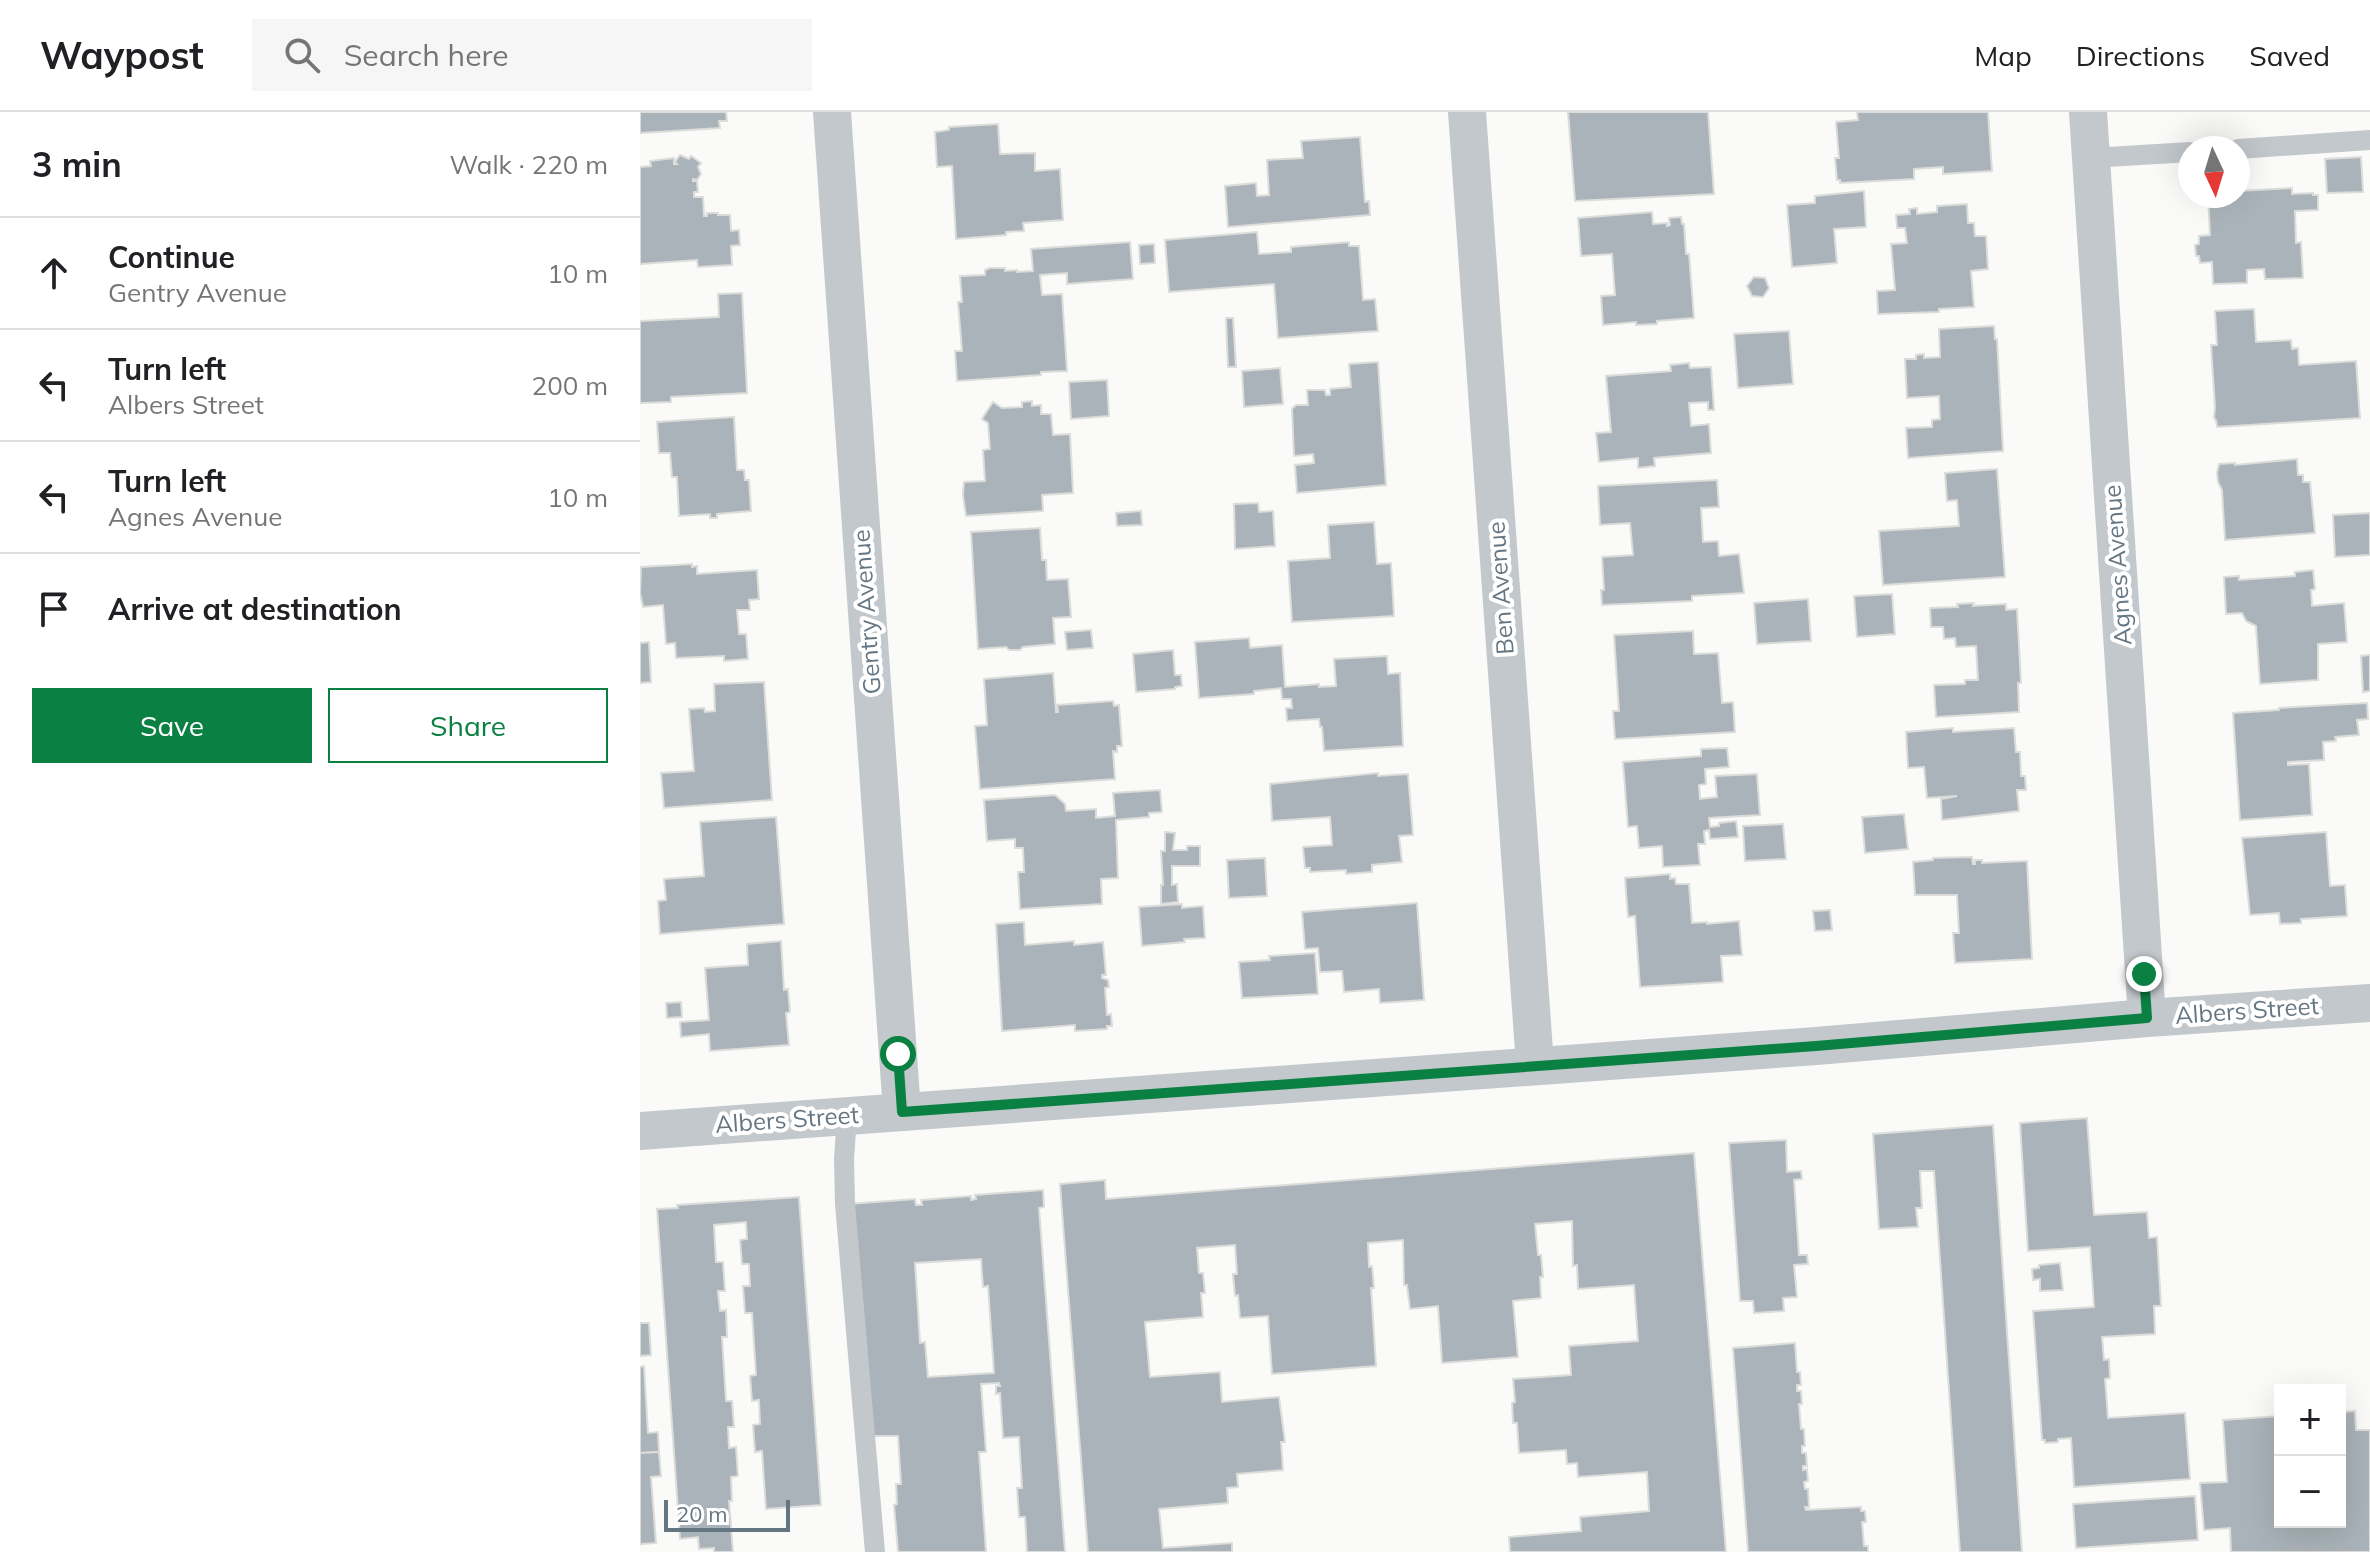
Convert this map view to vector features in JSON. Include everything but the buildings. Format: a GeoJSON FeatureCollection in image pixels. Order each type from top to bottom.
{"type":"FeatureCollection","features":[{"type":"Feature","properties":{"kind":"street","name":"Gentry Avenue"},"geometry":{"type":"LineString","coordinates":[[832,112],[902,1112]]}},
{"type":"Feature","properties":{"kind":"street","name":"Ben Avenue"},"geometry":{"type":"LineString","coordinates":[[1467,112],[1535,1065]]}},
{"type":"Feature","properties":{"kind":"street","name":"Agnes Avenue"},"geometry":{"type":"LineString","coordinates":[[2088,112],[2147,1018]]}},
{"type":"Feature","properties":{"kind":"street","name":"Albers Street"},"geometry":{"type":"LineString","coordinates":[[640,1131],[2370,1003]]}},
{"type":"Feature","properties":{"kind":"lane"},"geometry":{"type":"LineString","coordinates":[[2250,148],[2370,140]]}},
{"type":"Feature","properties":{"kind":"lane"},"geometry":{"type":"LineString","coordinates":[[2091,158],[2178,153]]}},
{"type":"Feature","properties":{"kind":"lane"},"geometry":{"type":"LineString","coordinates":[[847,1116],[845,1204],[875,1552]]}},
{"type":"Feature","properties":{"kind":"route"},"geometry":{"type":"LineString","coordinates":[[898,1054],[902,1112],[1816,1046],[2147,1018],[2144,974]]}}]}
